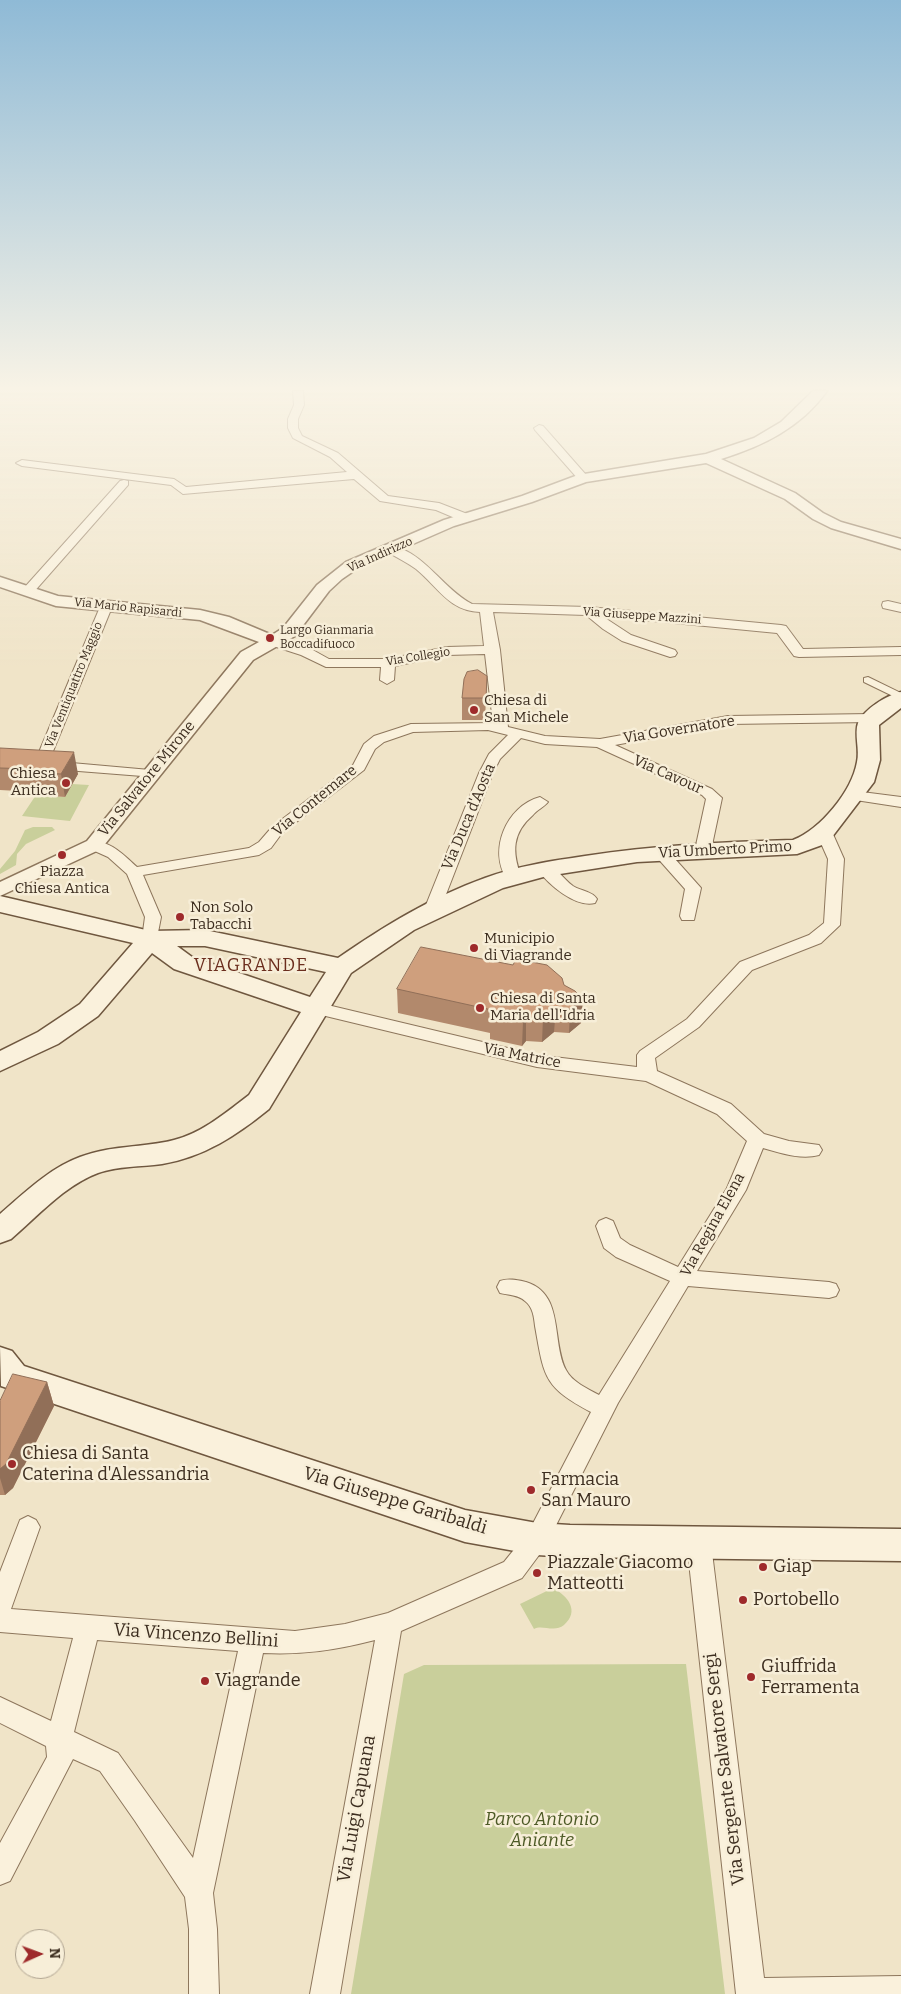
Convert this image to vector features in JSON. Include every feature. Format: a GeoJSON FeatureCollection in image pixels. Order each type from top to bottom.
{"type":"FeatureCollection","features":[{"type":"Feature","properties":{"kind":"main road"},"geometry":{"type":"LineString","coordinates":[[872,718],[901,698]]}},
{"type":"Feature","properties":{"kind":"main road","name":"Via Umberto Primo"},"geometry":{"type":"LineString","coordinates":[[342,967],[405,924],[432,910],[513,876],[606,858],[703,850],[797,847],[814,840],[824,832],[854,796],[866,773],[869,760],[868,725],[872,718]]}},
{"type":"Feature","properties":{"kind":"main road"},"geometry":{"type":"LineString","coordinates":[[0,904],[150,939],[205,938],[342,967],[259,1102],[222,1129],[175,1151],[92,1164],[75,1171],[0,1231]]}},
{"type":"Feature","properties":{"kind":"main road"},"geometry":{"type":"LineString","coordinates":[[150,939],[183,963],[313,1012]]}},
{"type":"Feature","properties":{"kind":"main road"},"geometry":{"type":"LineString","coordinates":[[0,1062],[48,1038],[89,1010],[150,939]]}},
{"type":"Feature","properties":{"kind":"main road","name":"Via Giuseppe Garibaldi"},"geometry":{"type":"LineString","coordinates":[[5,1380],[465,1526],[537,1539],[699,1544],[901,1545]]}},
{"type":"Feature","properties":{"kind":"street"},"geometry":{"type":"LineString","coordinates":[[28,591],[123,484]]}},
{"type":"Feature","properties":{"kind":"street"},"geometry":{"type":"LineString","coordinates":[[176,484],[183,491],[258,484]]}},
{"type":"Feature","properties":{"kind":"street"},"geometry":{"type":"LineString","coordinates":[[367,484],[384,499],[439,507],[466,518]]}},
{"type":"Feature","properties":{"kind":"street","name":"Via Indirizzo"},"geometry":{"type":"LineString","coordinates":[[272,640],[336,576],[352,565],[466,518],[567,484]]}},
{"type":"Feature","properties":{"kind":"street"},"geometry":{"type":"LineString","coordinates":[[764,484],[790,496],[818,516],[830,522],[901,544]]}},
{"type":"Feature","properties":{"kind":"street","name":"Via Giuseppe Mazzini"},"geometry":{"type":"LineString","coordinates":[[392,550],[420,566],[462,606],[486,609],[589,611],[781,629],[799,653],[901,651]]}},
{"type":"Feature","properties":{"kind":"street","name":"Via Mario Rapisardi"},"geometry":{"type":"LineString","coordinates":[[0,582],[56,601],[200,615],[223,621],[272,640]]}},
{"type":"Feature","properties":{"kind":"street"},"geometry":{"type":"LineString","coordinates":[[888,605],[901,608]]}},
{"type":"Feature","properties":{"kind":"street","name":"Via Ventiquattro Maggio"},"geometry":{"type":"LineString","coordinates":[[41,764],[106,607]]}},
{"type":"Feature","properties":{"kind":"street"},"geometry":{"type":"LineString","coordinates":[[486,609],[493,650],[501,727]]}},
{"type":"Feature","properties":{"kind":"street"},"geometry":{"type":"LineString","coordinates":[[589,611],[603,625],[631,642],[670,653]]}},
{"type":"Feature","properties":{"kind":"street"},"geometry":{"type":"LineString","coordinates":[[641,616],[655,626],[669,631]]}},
{"type":"Feature","properties":{"kind":"street","name":"Via Collegio"},"geometry":{"type":"LineString","coordinates":[[272,640],[306,652],[326,663],[388,663],[447,651],[493,650]]}},
{"type":"Feature","properties":{"kind":"street","name":"Via Salvatore Mirone"},"geometry":{"type":"LineString","coordinates":[[150,939],[153,917],[134,872],[114,854],[94,845],[247,656],[272,640]]}},
{"type":"Feature","properties":{"kind":"street"},"geometry":{"type":"LineString","coordinates":[[387,680],[388,663]]}},
{"type":"Feature","properties":{"kind":"street"},"geometry":{"type":"LineString","coordinates":[[868,680],[901,698]]}},
{"type":"Feature","properties":{"kind":"street","name":"Via Governatore"},"geometry":{"type":"LineString","coordinates":[[518,733],[545,740],[600,742],[728,720],[872,718]]}},
{"type":"Feature","properties":{"kind":"street","name":"Via Contemare"},"geometry":{"type":"LineString","coordinates":[[134,872],[253,852],[265,845],[277,830],[359,767],[369,747],[379,739],[390,734],[425,727],[501,727],[518,733]]}},
{"type":"Feature","properties":{"kind":"street","name":"Via Duca d'Aosta"},"geometry":{"type":"LineString","coordinates":[[432,910],[494,757],[518,733]]}},
{"type":"Feature","properties":{"kind":"street","name":"Via Cavour"},"geometry":{"type":"LineString","coordinates":[[600,742],[708,792],[714,798],[703,850]]}},
{"type":"Feature","properties":{"kind":"street"},"geometry":{"type":"LineString","coordinates":[[25,763],[150,774]]}},
{"type":"Feature","properties":{"kind":"street"},"geometry":{"type":"LineString","coordinates":[[854,796],[901,802]]}},
{"type":"Feature","properties":{"kind":"street"},"geometry":{"type":"LineString","coordinates":[[513,876],[507,858],[508,841],[516,824],[528,810],[540,802]]}},
{"type":"Feature","properties":{"kind":"street"},"geometry":{"type":"LineString","coordinates":[[812,1150],[789,1148],[758,1139],[724,1109],[649,1074],[645,1064],[646,1055],[693,1023],[711,1006],[746,966],[815,939],[832,925],[836,859],[824,832]]}},
{"type":"Feature","properties":{"kind":"street"},"geometry":{"type":"LineString","coordinates":[[0,890],[94,845]]}},
{"type":"Feature","properties":{"kind":"street"},"geometry":{"type":"LineString","coordinates":[[661,853],[693,888],[688,916]]}},
{"type":"Feature","properties":{"kind":"street"},"geometry":{"type":"LineString","coordinates":[[545,869],[567,889],[589,899]]}},
{"type":"Feature","properties":{"kind":"street","name":"Via Matrice"},"geometry":{"type":"LineString","coordinates":[[313,1012],[398,1028],[537,1061],[649,1074]]}},
{"type":"Feature","properties":{"kind":"street","name":"Via Regina Elena"},"geometry":{"type":"LineString","coordinates":[[537,1539],[604,1408],[736,1190],[758,1139]]}},
{"type":"Feature","properties":{"kind":"street"},"geometry":{"type":"LineString","coordinates":[[606,1226],[611,1242],[623,1251],[684,1278],[829,1290]]}},
{"type":"Feature","properties":{"kind":"street"},"geometry":{"type":"LineString","coordinates":[[507,1287],[524,1290],[534,1296],[543,1311],[554,1370],[561,1381],[575,1393],[604,1408]]}},
{"type":"Feature","properties":{"kind":"street"},"geometry":{"type":"LineString","coordinates":[[0,1607],[28,1527]]}},
{"type":"Feature","properties":{"kind":"street","name":"Via Vincenzo Bellini"},"geometry":{"type":"LineString","coordinates":[[0,1620],[253,1641],[303,1642],[345,1636],[390,1624],[513,1570],[537,1539]]}},
{"type":"Feature","properties":{"kind":"street","name":"Via Sergente Salvatore Sergi"},"geometry":{"type":"LineString","coordinates":[[699,1544],[751,1994]]}},
{"type":"Feature","properties":{"kind":"street","name":"Via Luigi Capuana"},"geometry":{"type":"LineString","coordinates":[[325,1994],[390,1624]]}},
{"type":"Feature","properties":{"kind":"street"},"geometry":{"type":"LineString","coordinates":[[0,1871],[60,1759],[59,1738],[88,1628]]}},
{"type":"Feature","properties":{"kind":"street"},"geometry":{"type":"LineString","coordinates":[[204,1994],[203,1930],[199,1893],[253,1641]]}},
{"type":"Feature","properties":{"kind":"street"},"geometry":{"type":"LineString","coordinates":[[0,1710],[109,1762],[199,1893]]}},
{"type":"Feature","properties":{"kind":"street"},"geometry":{"type":"LineString","coordinates":[[751,1994],[901,1991]]}},
{"type":"Feature","properties":{"kind":"green space"},"geometry":{"type":"Polygon","coordinates":[[[72,784],[89,785],[70,821],[22,816],[36,795],[65,797],[72,784]]]}},
{"type":"Feature","properties":{"kind":"green space"},"geometry":{"type":"Polygon","coordinates":[[[33,827],[52,827],[55,830],[26,844],[17,854],[16,865],[0,874],[0,869],[15,851],[25,830],[33,827]]]}},
{"type":"Feature","properties":{"kind":"green space"},"geometry":{"type":"Polygon","coordinates":[[[553,1588],[563,1595],[570,1604],[572,1609],[569,1620],[560,1627],[534,1629],[520,1604],[553,1588]]]}},
{"type":"Feature","properties":{"kind":"green space","name":"Parco Antonio Aniante"},"geometry":{"type":"Polygon","coordinates":[[[686,1664],[725,1994],[351,1994],[404,1674],[424,1665],[686,1664]]]}},
{"type":"Feature","properties":{"kind":"building"},"geometry":{"type":"Polygon","coordinates":[[[478,670],[487,676],[486,698],[462,698],[464,679],[467,672],[478,670]]]}},
{"type":"Feature","properties":{"kind":"building"},"geometry":{"type":"Polygon","coordinates":[[[0,748],[74,752],[61,774],[32,772],[33,769],[0,768],[0,748]]]}},
{"type":"Feature","properties":{"kind":"building"},"geometry":{"type":"Polygon","coordinates":[[[421,947],[513,965],[516,959],[547,965],[562,978],[564,985],[575,991],[583,999],[570,1009],[556,1008],[543,1018],[526,1017],[523,1022],[490,1015],[492,1010],[397,989],[421,947]]]}},
{"type":"Feature","properties":{"kind":"building"},"geometry":{"type":"Polygon","coordinates":[[[13,1374],[47,1382],[6,1464],[0,1469],[0,1401],[13,1374]]]}},
{"type":"Feature","properties":{"kind":"place","name":"Largo Gianmaria Boccadifuoco"},"geometry":{"type":"Point","coordinates":[270,638]}},
{"type":"Feature","properties":{"kind":"place","name":"Chiesa di San Michele"},"geometry":{"type":"Point","coordinates":[474,710]}},
{"type":"Feature","properties":{"kind":"place","name":"Chiesa Antica"},"geometry":{"type":"Point","coordinates":[66,783]}},
{"type":"Feature","properties":{"kind":"place","name":"Piazza Chiesa Antica"},"geometry":{"type":"Point","coordinates":[62,855]}},
{"type":"Feature","properties":{"kind":"place","name":"Non Solo Tabacchi"},"geometry":{"type":"Point","coordinates":[180,917]}},
{"type":"Feature","properties":{"kind":"place","name":"Municipio di Viagrande"},"geometry":{"type":"Point","coordinates":[474,948]}},
{"type":"Feature","properties":{"kind":"place","name":"Chiesa di Santa Maria dell'Idria"},"geometry":{"type":"Point","coordinates":[480,1008]}},
{"type":"Feature","properties":{"kind":"place","name":"Chiesa di Santa Caterina d'Alessandria"},"geometry":{"type":"Point","coordinates":[12,1464]}},
{"type":"Feature","properties":{"kind":"place","name":"Farmacia San Mauro"},"geometry":{"type":"Point","coordinates":[531,1490]}},
{"type":"Feature","properties":{"kind":"place","name":"Giap"},"geometry":{"type":"Point","coordinates":[763,1567]}},
{"type":"Feature","properties":{"kind":"place","name":"Piazzale Giacomo Matteotti"},"geometry":{"type":"Point","coordinates":[537,1573]}},
{"type":"Feature","properties":{"kind":"place","name":"Portobello"},"geometry":{"type":"Point","coordinates":[743,1600]}},
{"type":"Feature","properties":{"kind":"place","name":"Giuffrida Ferramenta"},"geometry":{"type":"Point","coordinates":[751,1677]}},
{"type":"Feature","properties":{"kind":"place","name":"Viagrande"},"geometry":{"type":"Point","coordinates":[205,1681]}},
{"type":"Feature","properties":{"kind":"district","name":"VIAGRANDE"},"geometry":{"type":"Point","coordinates":[251,966]}}]}
